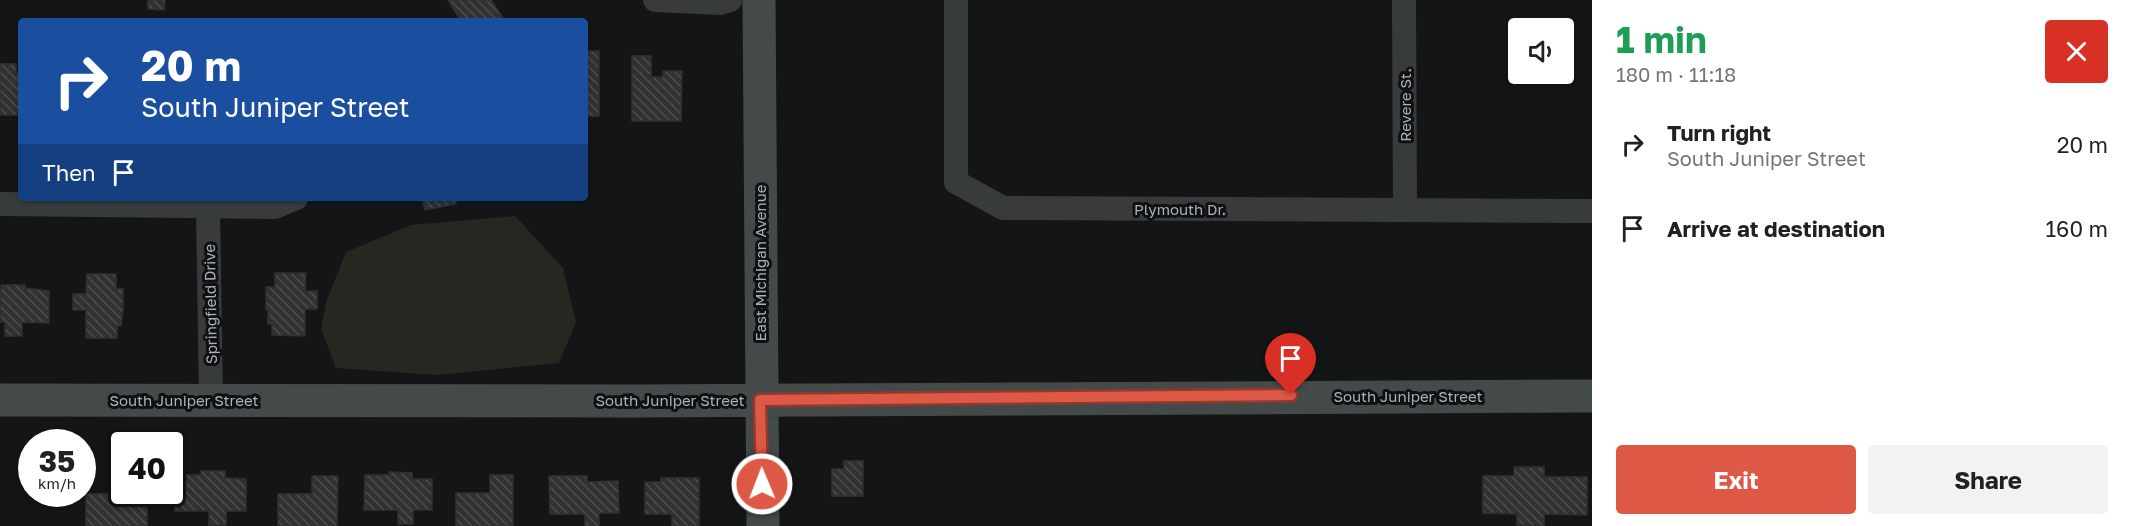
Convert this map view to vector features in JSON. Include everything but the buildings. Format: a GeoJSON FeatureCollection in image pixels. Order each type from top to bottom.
{"type":"FeatureCollection","features":[{"type":"Feature","properties":{"kind":"street"},"geometry":{"type":"LineString","coordinates":[[655,0],[720,3],[730,0]]}},
{"type":"Feature","properties":{"kind":"street","name":"East Michigan Avenue"},"geometry":{"type":"LineString","coordinates":[[759,0],[760,400],[763,526]]}},
{"type":"Feature","properties":{"kind":"street","name":"Plymouth Dr."},"geometry":{"type":"LineString","coordinates":[[956,0],[956,182],[1004,208],[1592,211]]}},
{"type":"Feature","properties":{"kind":"street","name":"Revere St."},"geometry":{"type":"LineString","coordinates":[[1404,0],[1405,210]]}},
{"type":"Feature","properties":{"kind":"street"},"geometry":{"type":"LineString","coordinates":[[0,204],[208,208],[276,207],[289,201]]}},
{"type":"Feature","properties":{"kind":"street","name":"Springfield Drive"},"geometry":{"type":"LineString","coordinates":[[208,208],[211,400]]}},
{"type":"Feature","properties":{"kind":"street","name":"South Juniper Street"},"geometry":{"type":"LineString","coordinates":[[0,400],[760,400],[1592,396]]}},
{"type":"Feature","properties":{"kind":"shaded area"},"geometry":{"type":"Polygon","coordinates":[[[515,216],[563,268],[576,322],[559,363],[437,375],[336,368],[321,329],[326,302],[346,252],[411,225],[515,216]]]}},
{"type":"Feature","properties":{"kind":"route"},"geometry":{"type":"LineString","coordinates":[[762,484],[760,400],[1291,395]]}}]}
